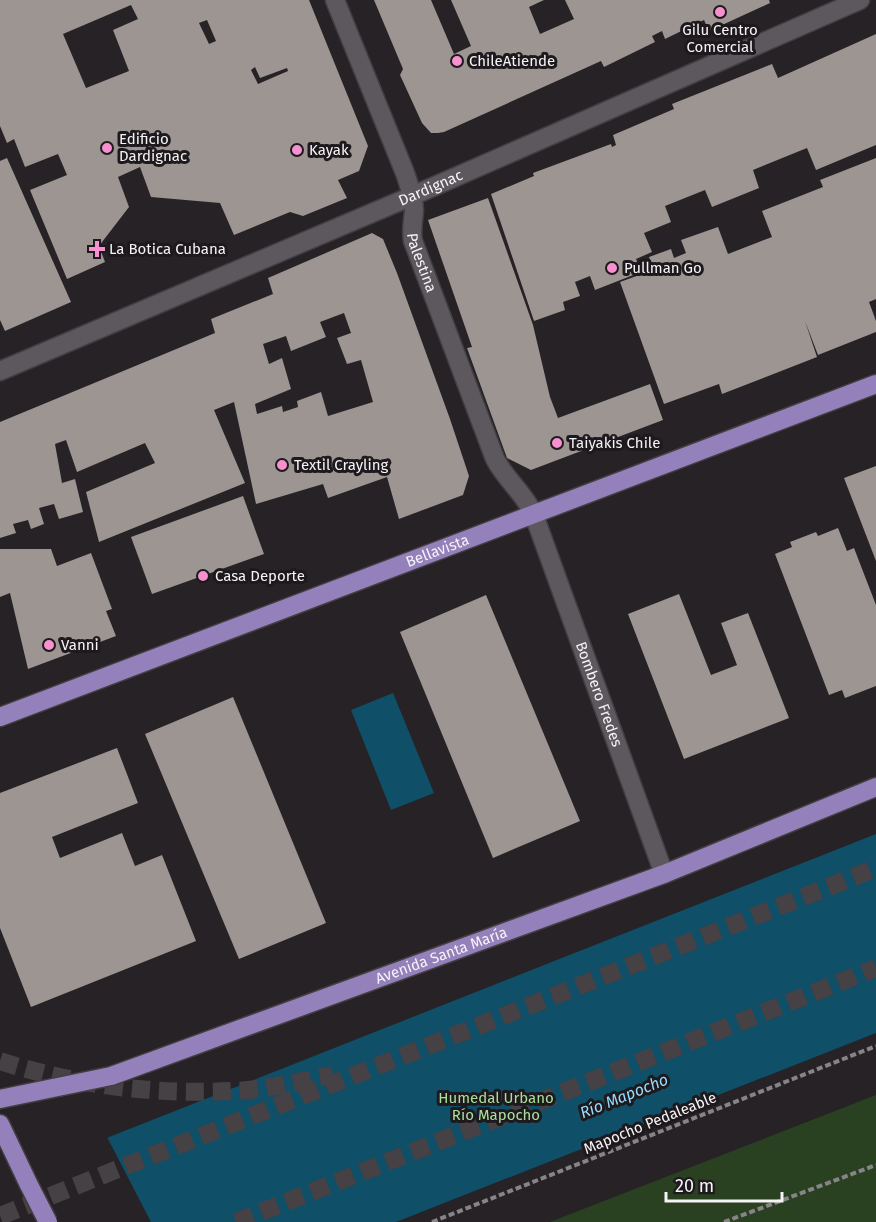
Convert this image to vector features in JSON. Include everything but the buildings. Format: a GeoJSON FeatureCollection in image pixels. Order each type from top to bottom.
{"type":"FeatureCollection","features":[{"type":"Feature","properties":{"kind":"main road","name":"Bellavista"},"geometry":{"type":"LineString","coordinates":[[0,717],[876,384]]}},
{"type":"Feature","properties":{"kind":"main road","name":"Avenida Santa María"},"geometry":{"type":"LineString","coordinates":[[0,1099],[111,1076],[664,874],[876,787]]}},
{"type":"Feature","properties":{"kind":"main road"},"geometry":{"type":"LineString","coordinates":[[0,1124],[48,1222]]}},
{"type":"Feature","properties":{"kind":"street","name":"Palestina"},"geometry":{"type":"LineString","coordinates":[[335,0],[398,154],[412,196],[413,241],[495,459],[510,483],[529,504],[534,515]]}},
{"type":"Feature","properties":{"kind":"street","name":"Dardignac"},"geometry":{"type":"LineString","coordinates":[[0,371],[412,196],[860,0]]}},
{"type":"Feature","properties":{"kind":"street","name":"Bombero Fredes"},"geometry":{"type":"LineString","coordinates":[[534,515],[664,874]]}},
{"type":"Feature","properties":{"kind":"path","name":"Mapocho Pedaleable"},"geometry":{"type":"LineString","coordinates":[[432,1222],[876,1046]]}},
{"type":"Feature","properties":{"kind":"path"},"geometry":{"type":"LineString","coordinates":[[724,1222],[876,1165]]}},
{"type":"Feature","properties":{"kind":"green space"},"geometry":{"type":"Polygon","coordinates":[[[876,1095],[876,1222],[550,1222],[876,1095]]]}},
{"type":"Feature","properties":{"kind":"water"},"geometry":{"type":"Polygon","coordinates":[[[393,693],[434,793],[391,810],[351,710],[393,693]]]}},
{"type":"Feature","properties":{"kind":"water","name":"Humedal Urbano Río Mapocho"},"geometry":{"type":"Polygon","coordinates":[[[876,834],[876,1033],[396,1222],[0,1222],[0,1180],[876,834]]]}},
{"type":"Feature","properties":{"kind":"pier"},"geometry":{"type":"Polygon","coordinates":[[[107,1137],[151,1222],[0,1222],[0,1180],[107,1137]]]}},
{"type":"Feature","properties":{"kind":"tunnel"},"geometry":{"type":"LineString","coordinates":[[0,1216],[876,868]]}},
{"type":"Feature","properties":{"kind":"tunnel"},"geometry":{"type":"LineString","coordinates":[[236,1222],[876,968]]}},
{"type":"Feature","properties":{"kind":"tunnel"},"geometry":{"type":"LineString","coordinates":[[0,1061],[86,1082],[145,1090],[204,1092],[245,1090],[333,1075]]}},
{"type":"Feature","properties":{"kind":"place","name":"Gilu Centro Comercial"},"geometry":{"type":"Point","coordinates":[720,12]}},
{"type":"Feature","properties":{"kind":"place","name":"ChileAtiende"},"geometry":{"type":"Point","coordinates":[457,61]}},
{"type":"Feature","properties":{"kind":"place","name":"Edificio Dardignac"},"geometry":{"type":"Point","coordinates":[107,148]}},
{"type":"Feature","properties":{"kind":"place","name":"Kayak"},"geometry":{"type":"Point","coordinates":[297,150]}},
{"type":"Feature","properties":{"kind":"place","name":"La Botica Cubana"},"geometry":{"type":"Point","coordinates":[97,249]}},
{"type":"Feature","properties":{"kind":"place","name":"Pullman Go"},"geometry":{"type":"Point","coordinates":[612,268]}},
{"type":"Feature","properties":{"kind":"place","name":"Taiyakis Chile"},"geometry":{"type":"Point","coordinates":[557,443]}},
{"type":"Feature","properties":{"kind":"place","name":"Textil Crayling"},"geometry":{"type":"Point","coordinates":[282,465]}},
{"type":"Feature","properties":{"kind":"place","name":"Casa Deporte"},"geometry":{"type":"Point","coordinates":[203,576]}},
{"type":"Feature","properties":{"kind":"place","name":"Vanni"},"geometry":{"type":"Point","coordinates":[49,645]}},
{"type":"Feature","properties":{"kind":"water label","name":"Río Mapocho"},"geometry":{"type":"Point","coordinates":[624,1096]}}]}
